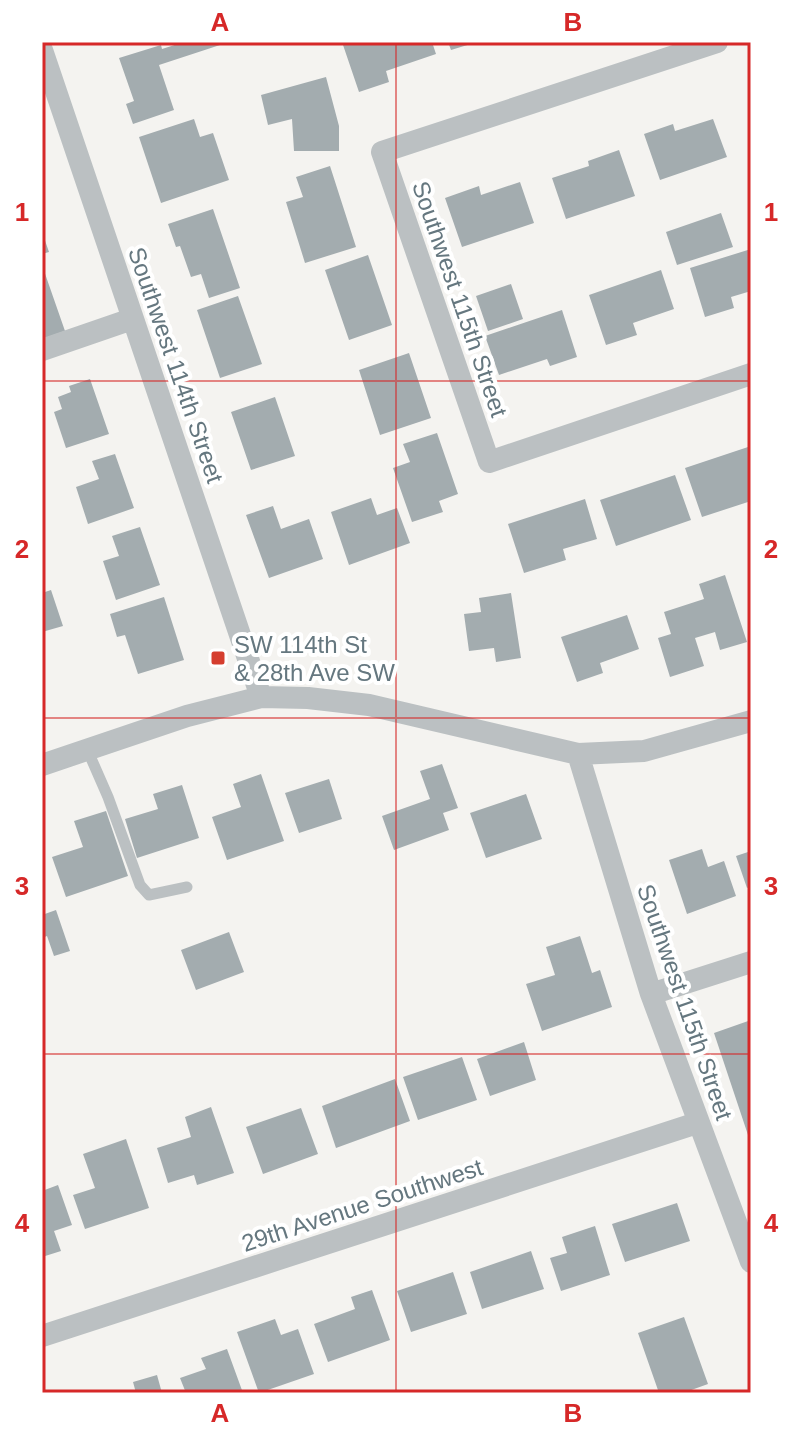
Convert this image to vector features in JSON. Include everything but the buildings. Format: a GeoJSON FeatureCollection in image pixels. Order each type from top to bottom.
{"type":"FeatureCollection","features":[{"type":"Feature","properties":{"kind":"street","name":"Southwest 115th Street"},"geometry":{"type":"LineString","coordinates":[[717,42],[382,152],[489,462],[751,374]]}},
{"type":"Feature","properties":{"kind":"street","name":"Southwest 114th Street"},"geometry":{"type":"LineString","coordinates":[[42,50],[261,697]]}},
{"type":"Feature","properties":{"kind":"street"},"geometry":{"type":"LineString","coordinates":[[42,350],[132,319]]}},
{"type":"Feature","properties":{"kind":"street"},"geometry":{"type":"LineString","coordinates":[[42,765],[187,716],[261,697],[308,698],[369,705],[578,754],[644,751],[751,721]]}},
{"type":"Feature","properties":{"kind":"street","name":"Southwest 115th Street"},"geometry":{"type":"LineString","coordinates":[[578,754],[651,994],[751,1262]]}},
{"type":"Feature","properties":{"kind":"street"},"geometry":{"type":"LineString","coordinates":[[651,994],[751,962]]}},
{"type":"Feature","properties":{"kind":"street","name":"29th Avenue Southwest"},"geometry":{"type":"LineString","coordinates":[[42,1336],[697,1123]]}},
{"type":"Feature","properties":{"kind":"lane"},"geometry":{"type":"LineString","coordinates":[[87,749],[140,885],[149,895],[187,887]]}},
{"type":"Feature","properties":{"kind":"place","name":"SW 114th St & 28th Ave SW"},"geometry":{"type":"Point","coordinates":[218,658]}}]}
